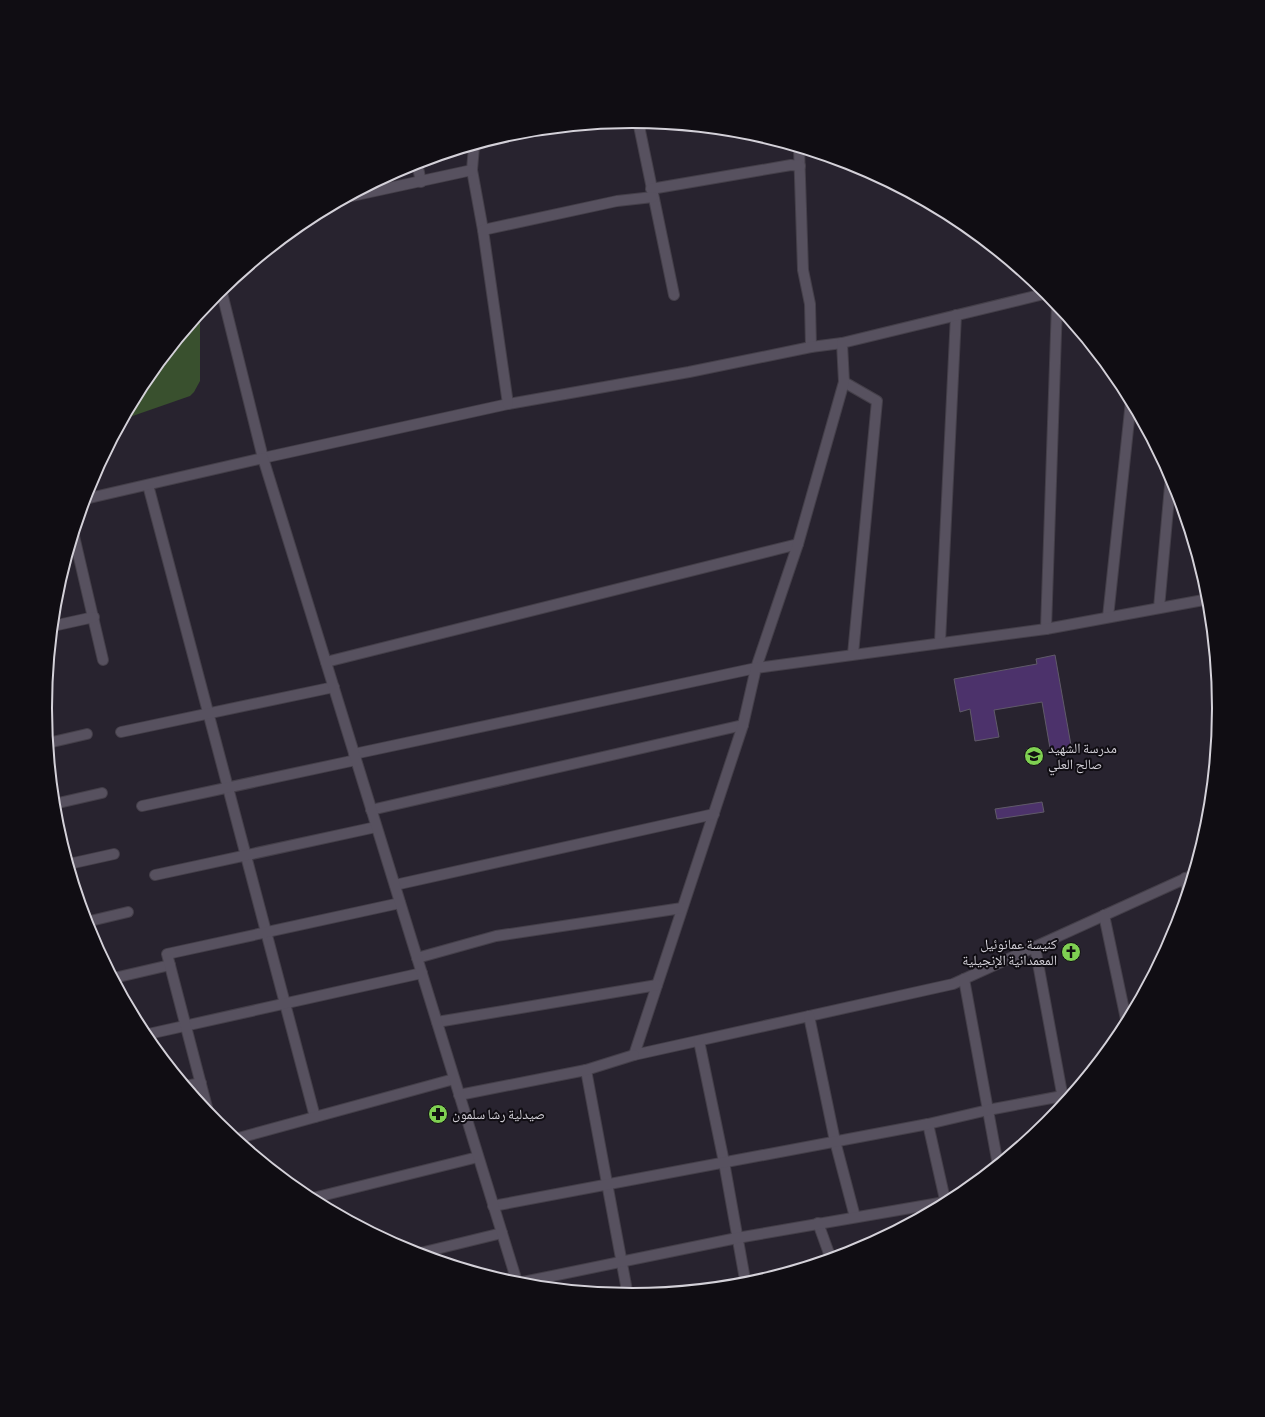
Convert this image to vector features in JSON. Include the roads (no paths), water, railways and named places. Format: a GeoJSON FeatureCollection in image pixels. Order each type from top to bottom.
{"type":"FeatureCollection","features":[{"type":"Feature","properties":{"kind":"street"},"geometry":{"type":"LineString","coordinates":[[639,128],[674,296]]}},
{"type":"Feature","properties":{"kind":"street"},"geometry":{"type":"LineString","coordinates":[[474,151],[472,170],[484,230],[508,404]]}},
{"type":"Feature","properties":{"kind":"street"},"geometry":{"type":"LineString","coordinates":[[799,153],[803,270],[810,304],[811,347]]}},
{"type":"Feature","properties":{"kind":"street"},"geometry":{"type":"LineString","coordinates":[[484,230],[652,193],[791,165],[800,166]]}},
{"type":"Feature","properties":{"kind":"street"},"geometry":{"type":"LineString","coordinates":[[418,169],[420,182]]}},
{"type":"Feature","properties":{"kind":"street"},"geometry":{"type":"LineString","coordinates":[[367,193],[472,170]]}},
{"type":"Feature","properties":{"kind":"street"},"geometry":{"type":"LineString","coordinates":[[92,497],[508,404],[690,372],[811,347],[842,343],[1040,295]]}},
{"type":"Feature","properties":{"kind":"street"},"geometry":{"type":"LineString","coordinates":[[224,296],[263,458],[516,1277]]}},
{"type":"Feature","properties":{"kind":"street"},"geometry":{"type":"LineString","coordinates":[[1046,629],[1057,313]]}},
{"type":"Feature","properties":{"kind":"street"},"geometry":{"type":"LineString","coordinates":[[940,642],[956,315]]}},
{"type":"Feature","properties":{"kind":"street"},"geometry":{"type":"LineString","coordinates":[[634,1055],[743,725],[756,668],[798,544],[844,382],[842,343]]}},
{"type":"Feature","properties":{"kind":"street"},"geometry":{"type":"LineString","coordinates":[[844,382],[877,401],[853,654]]}},
{"type":"Feature","properties":{"kind":"street"},"geometry":{"type":"LineString","coordinates":[[1108,617],[1130,410]]}},
{"type":"Feature","properties":{"kind":"street"},"geometry":{"type":"LineString","coordinates":[[148,485],[315,1117]]}},
{"type":"Feature","properties":{"kind":"street"},"geometry":{"type":"LineString","coordinates":[[1159,608],[1170,488]]}},
{"type":"Feature","properties":{"kind":"street"},"geometry":{"type":"LineString","coordinates":[[326,662],[798,544]]}},
{"type":"Feature","properties":{"kind":"street"},"geometry":{"type":"LineString","coordinates":[[76,545],[103,660]]}},
{"type":"Feature","properties":{"kind":"street"},"geometry":{"type":"LineString","coordinates":[[142,806],[756,668],[940,642],[1046,629],[1203,600]]}},
{"type":"Feature","properties":{"kind":"street"},"geometry":{"type":"LineString","coordinates":[[58,625],[94,617]]}},
{"type":"Feature","properties":{"kind":"street"},"geometry":{"type":"LineString","coordinates":[[121,732],[334,687]]}},
{"type":"Feature","properties":{"kind":"street"},"geometry":{"type":"LineString","coordinates":[[371,810],[743,725]]}},
{"type":"Feature","properties":{"kind":"street"},"geometry":{"type":"LineString","coordinates":[[53,742],[87,734]]}},
{"type":"Feature","properties":{"kind":"street"},"geometry":{"type":"LineString","coordinates":[[60,803],[102,793]]}},
{"type":"Feature","properties":{"kind":"street"},"geometry":{"type":"LineString","coordinates":[[395,885],[714,814]]}},
{"type":"Feature","properties":{"kind":"street"},"geometry":{"type":"LineString","coordinates":[[155,876],[376,827]]}},
{"type":"Feature","properties":{"kind":"street"},"geometry":{"type":"LineString","coordinates":[[73,863],[114,854]]}},
{"type":"Feature","properties":{"kind":"street"},"geometry":{"type":"LineString","coordinates":[[459,1095],[586,1070],[634,1055],[953,984],[1187,878]]}},
{"type":"Feature","properties":{"kind":"street"},"geometry":{"type":"LineString","coordinates":[[206,1101],[167,954],[400,902]]}},
{"type":"Feature","properties":{"kind":"street"},"geometry":{"type":"LineString","coordinates":[[417,958],[496,936],[682,908]]}},
{"type":"Feature","properties":{"kind":"street"},"geometry":{"type":"LineString","coordinates":[[92,921],[128,912]]}},
{"type":"Feature","properties":{"kind":"street"},"geometry":{"type":"LineString","coordinates":[[1104,915],[1125,1015]]}},
{"type":"Feature","properties":{"kind":"street"},"geometry":{"type":"LineString","coordinates":[[1035,947],[1065,1095]]}},
{"type":"Feature","properties":{"kind":"street"},"geometry":{"type":"LineString","coordinates":[[118,977],[170,965]]}},
{"type":"Feature","properties":{"kind":"street"},"geometry":{"type":"LineString","coordinates":[[152,1033],[422,973]]}},
{"type":"Feature","properties":{"kind":"street"},"geometry":{"type":"LineString","coordinates":[[964,979],[997,1160]]}},
{"type":"Feature","properties":{"kind":"street"},"geometry":{"type":"LineString","coordinates":[[437,1022],[657,985]]}},
{"type":"Feature","properties":{"kind":"street"},"geometry":{"type":"LineString","coordinates":[[809,1016],[835,1141],[855,1217]]}},
{"type":"Feature","properties":{"kind":"street"},"geometry":{"type":"LineString","coordinates":[[698,1041],[724,1162],[745,1278]]}},
{"type":"Feature","properties":{"kind":"street"},"geometry":{"type":"LineString","coordinates":[[586,1070],[627,1289]]}},
{"type":"Feature","properties":{"kind":"street"},"geometry":{"type":"LineString","coordinates":[[242,1137],[454,1079]]}},
{"type":"Feature","properties":{"kind":"street"},"geometry":{"type":"LineString","coordinates":[[191,1085],[201,1083]]}},
{"type":"Feature","properties":{"kind":"street"},"geometry":{"type":"LineString","coordinates":[[493,1206],[928,1124],[988,1110],[1062,1099]]}},
{"type":"Feature","properties":{"kind":"street"},"geometry":{"type":"LineString","coordinates":[[928,1124],[944,1198]]}},
{"type":"Feature","properties":{"kind":"street"},"geometry":{"type":"LineString","coordinates":[[319,1197],[478,1157]]}},
{"type":"Feature","properties":{"kind":"street"},"geometry":{"type":"LineString","coordinates":[[535,1280],[737,1238],[818,1223],[933,1205]]}},
{"type":"Feature","properties":{"kind":"street"},"geometry":{"type":"LineString","coordinates":[[818,1223],[829,1254]]}},
{"type":"Feature","properties":{"kind":"street"},"geometry":{"type":"LineString","coordinates":[[428,1251],[502,1234]]}},
{"type":"Feature","properties":{"kind":"place","name":"مدرسة الشهيد صالح العلي"},"geometry":{"type":"Point","coordinates":[1034,756]}},
{"type":"Feature","properties":{"kind":"place","name":"كنيسة عمانوئيل المعمدانية الإنجيلية"},"geometry":{"type":"Point","coordinates":[1071,952]}},
{"type":"Feature","properties":{"kind":"place","name":"صيدلية رشا سلمون"},"geometry":{"type":"Point","coordinates":[438,1114]}}]}
